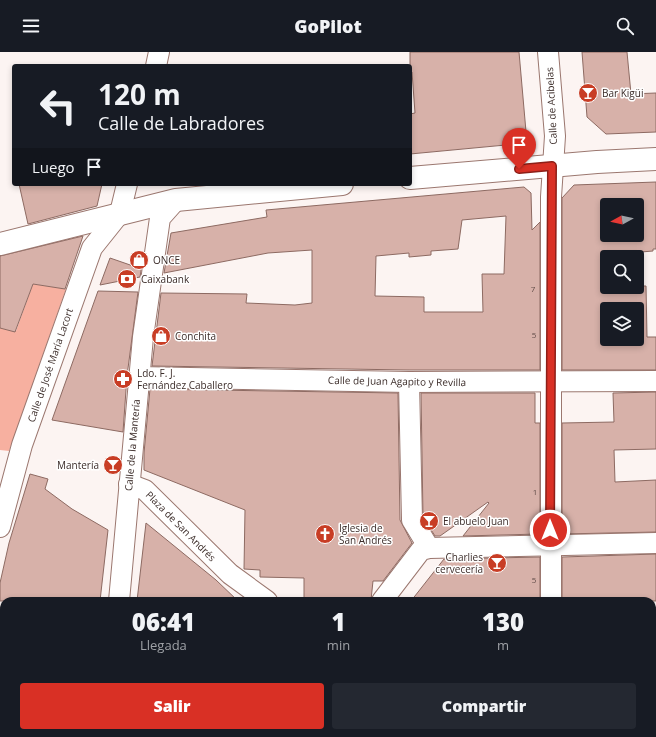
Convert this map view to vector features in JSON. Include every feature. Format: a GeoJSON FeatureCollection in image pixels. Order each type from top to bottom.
{"type":"FeatureCollection","features":[{"type":"Feature","properties":{"kind":"street"},"geometry":{"type":"LineString","coordinates":[[156,64],[159,52]]}},
{"type":"Feature","properties":{"kind":"street","name":"Calle de Acibelas"},"geometry":{"type":"LineString","coordinates":[[548,52],[555,136],[552,166],[550,597]]}},
{"type":"Feature","properties":{"kind":"street"},"geometry":{"type":"LineString","coordinates":[[412,178],[656,159]]}},
{"type":"Feature","properties":{"kind":"street"},"geometry":{"type":"LineString","coordinates":[[120,213],[127,186]]}},
{"type":"Feature","properties":{"kind":"street"},"geometry":{"type":"LineString","coordinates":[[0,244],[176,200],[321,186]]}},
{"type":"Feature","properties":{"kind":"street","name":"Calle de la Mantería"},"geometry":{"type":"LineString","coordinates":[[119,597],[138,377],[160,218],[176,200]]}},
{"type":"Feature","properties":{"kind":"street","name":"Calle de José María Lacort"},"geometry":{"type":"LineString","coordinates":[[0,527],[22,445],[92,248],[120,213]]}},
{"type":"Feature","properties":{"kind":"street","name":"Calle de Juan Agapito y Revilla"},"geometry":{"type":"LineString","coordinates":[[138,377],[409,382],[656,381]]}},
{"type":"Feature","properties":{"kind":"street"},"geometry":{"type":"LineString","coordinates":[[409,382],[412,520],[429,548]]}},
{"type":"Feature","properties":{"kind":"street","name":"Plaza de San Andrés"},"geometry":{"type":"LineString","coordinates":[[129,484],[145,490],[230,574],[262,597]]}},
{"type":"Feature","properties":{"kind":"street"},"geometry":{"type":"LineString","coordinates":[[385,597],[421,550],[429,548],[656,543]]}},
{"type":"Feature","properties":{"kind":"shaded area"},"geometry":{"type":"Polygon","coordinates":[[[33,284],[66,289],[9,451],[0,450],[0,328],[16,331],[33,284]]]}},
{"type":"Feature","properties":{"kind":"building"},"geometry":{"type":"Polygon","coordinates":[[[410,52],[519,52],[527,143],[412,154],[412,114],[415,113],[412,64],[410,64],[410,52]]]}},
{"type":"Feature","properties":{"kind":"building"},"geometry":{"type":"Polygon","coordinates":[[[582,52],[627,52],[631,94],[656,93],[656,132],[606,134],[587,117],[582,52]]]}},
{"type":"Feature","properties":{"kind":"building"},"geometry":{"type":"Polygon","coordinates":[[[656,182],[656,249],[653,249],[653,251],[644,252],[644,250],[600,250],[600,294],[644,294],[644,286],[646,286],[647,337],[656,337],[656,370],[562,370],[562,198],[574,185],[656,182]]]}},
{"type":"Feature","properties":{"kind":"building"},"geometry":{"type":"Polygon","coordinates":[[[19,186],[102,186],[97,206],[28,224],[19,186]]]}},
{"type":"Feature","properties":{"kind":"building"},"geometry":{"type":"Polygon","coordinates":[[[524,187],[531,193],[532,230],[540,222],[540,370],[409,370],[152,366],[161,293],[247,294],[246,303],[295,305],[312,303],[312,250],[268,253],[164,273],[171,233],[267,217],[266,210],[524,187]],[[506,216],[462,220],[458,249],[431,251],[431,255],[409,257],[409,253],[376,256],[375,296],[424,297],[424,312],[483,312],[482,274],[504,274],[506,216]]]}},
{"type":"Feature","properties":{"kind":"building"},"geometry":{"type":"Polygon","coordinates":[[[83,236],[65,289],[33,284],[15,332],[0,328],[0,256],[83,236]]]}},
{"type":"Feature","properties":{"kind":"building"},"geometry":{"type":"Polygon","coordinates":[[[110,258],[136,267],[137,258],[143,258],[140,277],[100,285],[110,258]]]}},
{"type":"Feature","properties":{"kind":"building"},"geometry":{"type":"Polygon","coordinates":[[[98,291],[138,292],[127,376],[123,432],[52,420],[98,291]]]}},
{"type":"Feature","properties":{"kind":"building"},"geometry":{"type":"Polygon","coordinates":[[[150,389],[398,393],[400,520],[412,543],[383,581],[373,581],[371,597],[304,597],[304,578],[260,577],[260,570],[244,569],[245,510],[144,470],[144,453],[150,389]]]}},
{"type":"Feature","properties":{"kind":"building"},"geometry":{"type":"Polygon","coordinates":[[[656,392],[656,449],[614,450],[615,482],[656,480],[656,532],[562,534],[562,423],[614,422],[613,393],[656,392]]]}},
{"type":"Feature","properties":{"kind":"building"},"geometry":{"type":"Polygon","coordinates":[[[421,393],[535,393],[535,423],[540,423],[540,534],[463,536],[489,503],[488,502],[440,536],[435,536],[423,517],[421,393]]]}},
{"type":"Feature","properties":{"kind":"building"},"geometry":{"type":"Polygon","coordinates":[[[30,474],[48,479],[45,489],[72,509],[108,530],[100,597],[0,597],[0,583],[9,543],[30,474]]]}},
{"type":"Feature","properties":{"kind":"building"},"geometry":{"type":"Polygon","coordinates":[[[146,523],[216,580],[234,597],[137,597],[146,523]]]}},
{"type":"Feature","properties":{"kind":"building"},"geometry":{"type":"Polygon","coordinates":[[[656,554],[656,597],[562,597],[562,557],[656,554]]]}},
{"type":"Feature","properties":{"kind":"building"},"geometry":{"type":"Polygon","coordinates":[[[540,557],[540,597],[414,597],[444,559],[540,557]]]}},
{"type":"Feature","properties":{"kind":"place","name":"Bar Kigüi"},"geometry":{"type":"Point","coordinates":[588,93]}},
{"type":"Feature","properties":{"kind":"place","name":"ONCE"},"geometry":{"type":"Point","coordinates":[139,260]}},
{"type":"Feature","properties":{"kind":"place","name":"Caixabank"},"geometry":{"type":"Point","coordinates":[127,279]}},
{"type":"Feature","properties":{"kind":"place","name":"Conchita"},"geometry":{"type":"Point","coordinates":[161,336]}},
{"type":"Feature","properties":{"kind":"place","name":"Ldo. F. J. Fernández Caballero"},"geometry":{"type":"Point","coordinates":[123,379]}},
{"type":"Feature","properties":{"kind":"place","name":"Mantería"},"geometry":{"type":"Point","coordinates":[113,465]}},
{"type":"Feature","properties":{"kind":"place","name":"El abuelo Juan"},"geometry":{"type":"Point","coordinates":[429,521]}},
{"type":"Feature","properties":{"kind":"place","name":"Iglesia de San Andrés"},"geometry":{"type":"Point","coordinates":[325,534]}},
{"type":"Feature","properties":{"kind":"place","name":"Charlies cervecería"},"geometry":{"type":"Point","coordinates":[497,563]}},
{"type":"Feature","properties":{"kind":"route"},"geometry":{"type":"LineString","coordinates":[[519,169],[552,166],[550,530]]}}]}
